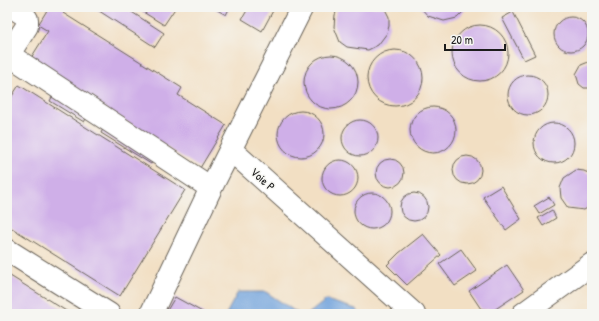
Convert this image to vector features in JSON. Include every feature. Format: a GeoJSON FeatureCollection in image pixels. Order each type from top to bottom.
{"type":"FeatureCollection","features":[{"type":"Feature","properties":{"kind":"lane"},"geometry":{"type":"LineString","coordinates":[[12,7],[23,14],[27,19],[27,26],[8,56],[211,188]]}},
{"type":"Feature","properties":{"kind":"lane"},"geometry":{"type":"LineString","coordinates":[[151,314],[211,188],[302,7]]}},
{"type":"Feature","properties":{"kind":"lane","name":"Voie P"},"geometry":{"type":"LineString","coordinates":[[231,150],[414,314]]}},
{"type":"Feature","properties":{"kind":"lane"},"geometry":{"type":"LineString","coordinates":[[7,250],[109,314]]}},
{"type":"Feature","properties":{"kind":"lane"},"geometry":{"type":"LineString","coordinates":[[523,314],[592,264]]}},
{"type":"Feature","properties":{"kind":"water"},"geometry":{"type":"Polygon","coordinates":[[[238,292],[266,292],[299,314],[226,314],[238,292]]]}},
{"type":"Feature","properties":{"kind":"water"},"geometry":{"type":"Polygon","coordinates":[[[326,300],[356,309],[359,314],[308,314],[326,300]]]}},
{"type":"Feature","properties":{"kind":"building"},"geometry":{"type":"Polygon","coordinates":[[[49,7],[66,7],[63,13],[182,88],[178,95],[226,125],[200,168],[29,61],[48,31],[38,25],[49,7]]]}},
{"type":"Feature","properties":{"kind":"building"},"geometry":{"type":"Polygon","coordinates":[[[93,7],[124,7],[164,33],[155,47],[93,7]]]}},
{"type":"Feature","properties":{"kind":"building"},"geometry":{"type":"Polygon","coordinates":[[[135,7],[176,7],[164,25],[135,7]]]}},
{"type":"Feature","properties":{"kind":"building"},"geometry":{"type":"Polygon","coordinates":[[[212,7],[230,7],[226,15],[212,7]]]}},
{"type":"Feature","properties":{"kind":"building"},"geometry":{"type":"Polygon","coordinates":[[[249,7],[275,7],[262,31],[242,19],[249,7]]]}},
{"type":"Feature","properties":{"kind":"building"},"geometry":{"type":"Polygon","coordinates":[[[338,7],[384,7],[389,17],[387,33],[378,45],[368,50],[347,47],[340,42],[334,27],[335,15],[338,7]]]}},
{"type":"Feature","properties":{"kind":"building"},"geometry":{"type":"Polygon","coordinates":[[[420,7],[468,7],[457,18],[444,21],[428,16],[420,7]]]}},
{"type":"Feature","properties":{"kind":"building"},"geometry":{"type":"Polygon","coordinates":[[[513,12],[535,55],[524,60],[502,18],[513,12]]]}},
{"type":"Feature","properties":{"kind":"building"},"geometry":{"type":"Polygon","coordinates":[[[568,17],[574,17],[583,22],[587,28],[587,40],[583,46],[574,51],[568,51],[559,46],[554,37],[554,31],[559,22],[568,17]]]}},
{"type":"Feature","properties":{"kind":"building"},"geometry":{"type":"Polygon","coordinates":[[[480,25],[491,27],[500,33],[506,42],[508,53],[506,64],[500,73],[491,79],[480,81],[469,79],[460,73],[454,64],[452,53],[454,42],[460,33],[469,27],[480,25]]]}},
{"type":"Feature","properties":{"kind":"building"},"geometry":{"type":"Polygon","coordinates":[[[395,50],[406,52],[415,58],[421,67],[423,78],[421,89],[415,98],[406,104],[395,106],[384,104],[375,98],[369,89],[367,78],[369,67],[375,58],[384,52],[395,50]]]}},
{"type":"Feature","properties":{"kind":"building"},"geometry":{"type":"Polygon","coordinates":[[[326,55],[336,55],[346,59],[354,67],[358,77],[358,87],[354,97],[346,105],[336,109],[326,109],[316,105],[308,97],[304,87],[304,77],[308,67],[316,59],[326,55]]]}},
{"type":"Feature","properties":{"kind":"building"},"geometry":{"type":"Polygon","coordinates":[[[591,61],[592,88],[584,88],[579,84],[576,74],[581,65],[591,61]]]}},
{"type":"Feature","properties":{"kind":"building"},"geometry":{"type":"Polygon","coordinates":[[[528,75],[536,77],[542,81],[546,87],[548,95],[546,103],[542,109],[536,113],[528,115],[520,113],[514,109],[510,103],[508,95],[510,87],[514,81],[520,77],[528,75]]]}},
{"type":"Feature","properties":{"kind":"building"},"geometry":{"type":"Polygon","coordinates":[[[19,85],[185,190],[120,296],[7,225],[7,104],[19,85]]]}},
{"type":"Feature","properties":{"kind":"building"},"geometry":{"type":"Polygon","coordinates":[[[53,95],[88,116],[84,122],[50,101],[53,95]]]}},
{"type":"Feature","properties":{"kind":"building"},"geometry":{"type":"Polygon","coordinates":[[[433,107],[446,111],[452,117],[456,130],[452,143],[446,149],[433,153],[420,149],[414,143],[410,130],[414,117],[420,111],[433,107]]]}},
{"type":"Feature","properties":{"kind":"building"},"geometry":{"type":"Polygon","coordinates":[[[301,111],[314,115],[320,121],[324,134],[320,147],[314,153],[301,157],[288,153],[282,147],[278,134],[282,121],[288,115],[301,111]]]}},
{"type":"Feature","properties":{"kind":"building"},"geometry":{"type":"Polygon","coordinates":[[[364,120],[373,125],[377,131],[377,145],[373,151],[364,156],[356,156],[347,151],[343,145],[342,134],[347,125],[353,121],[364,120]]]}},
{"type":"Feature","properties":{"kind":"building"},"geometry":{"type":"Polygon","coordinates":[[[554,123],[562,125],[568,129],[572,135],[574,143],[572,151],[568,157],[562,161],[554,163],[546,161],[540,157],[536,151],[534,143],[536,135],[540,129],[546,125],[554,123]]]}},
{"type":"Feature","properties":{"kind":"building"},"geometry":{"type":"Polygon","coordinates":[[[104,127],[155,158],[151,164],[101,133],[104,127]]]}},
{"type":"Feature","properties":{"kind":"building"},"geometry":{"type":"Polygon","coordinates":[[[467,156],[477,160],[481,170],[477,180],[467,184],[457,180],[453,170],[457,160],[467,156]]]}},
{"type":"Feature","properties":{"kind":"building"},"geometry":{"type":"Polygon","coordinates":[[[390,159],[400,163],[404,173],[400,183],[390,187],[380,183],[376,173],[380,163],[390,159]]]}},
{"type":"Feature","properties":{"kind":"building"},"geometry":{"type":"Polygon","coordinates":[[[344,160],[353,165],[357,171],[357,185],[353,191],[344,196],[336,196],[327,191],[323,185],[322,174],[327,165],[333,161],[344,160]]]}},
{"type":"Feature","properties":{"kind":"building"},"geometry":{"type":"Polygon","coordinates":[[[576,170],[584,171],[592,175],[592,205],[584,210],[568,208],[561,198],[560,188],[564,178],[576,170]]]}},
{"type":"Feature","properties":{"kind":"building"},"geometry":{"type":"Polygon","coordinates":[[[501,186],[521,219],[506,230],[483,197],[501,186]]]}},
{"type":"Feature","properties":{"kind":"building"},"geometry":{"type":"Polygon","coordinates":[[[376,193],[385,198],[389,204],[389,218],[385,224],[376,229],[368,229],[359,224],[355,218],[354,207],[359,198],[365,194],[376,193]]]}},
{"type":"Feature","properties":{"kind":"building"},"geometry":{"type":"Polygon","coordinates":[[[414,193],[424,197],[428,207],[424,217],[414,221],[404,217],[400,207],[404,197],[414,193]]]}},
{"type":"Feature","properties":{"kind":"building"},"geometry":{"type":"Polygon","coordinates":[[[549,197],[554,205],[539,214],[534,206],[549,197]]]}},
{"type":"Feature","properties":{"kind":"building"},"geometry":{"type":"Polygon","coordinates":[[[552,210],[556,218],[543,226],[538,218],[552,210]]]}},
{"type":"Feature","properties":{"kind":"building"},"geometry":{"type":"Polygon","coordinates":[[[423,234],[441,255],[407,285],[387,265],[399,253],[423,234]]]}},
{"type":"Feature","properties":{"kind":"building"},"geometry":{"type":"Polygon","coordinates":[[[461,249],[477,271],[455,286],[439,264],[461,249]]]}},
{"type":"Feature","properties":{"kind":"building"},"geometry":{"type":"Polygon","coordinates":[[[507,265],[524,290],[494,310],[481,309],[469,291],[507,265]]]}},
{"type":"Feature","properties":{"kind":"building"},"geometry":{"type":"Polygon","coordinates":[[[7,274],[71,314],[7,314],[7,274]]]}},
{"type":"Feature","properties":{"kind":"building"},"geometry":{"type":"Polygon","coordinates":[[[175,297],[206,314],[165,314],[175,297]]]}}]}
